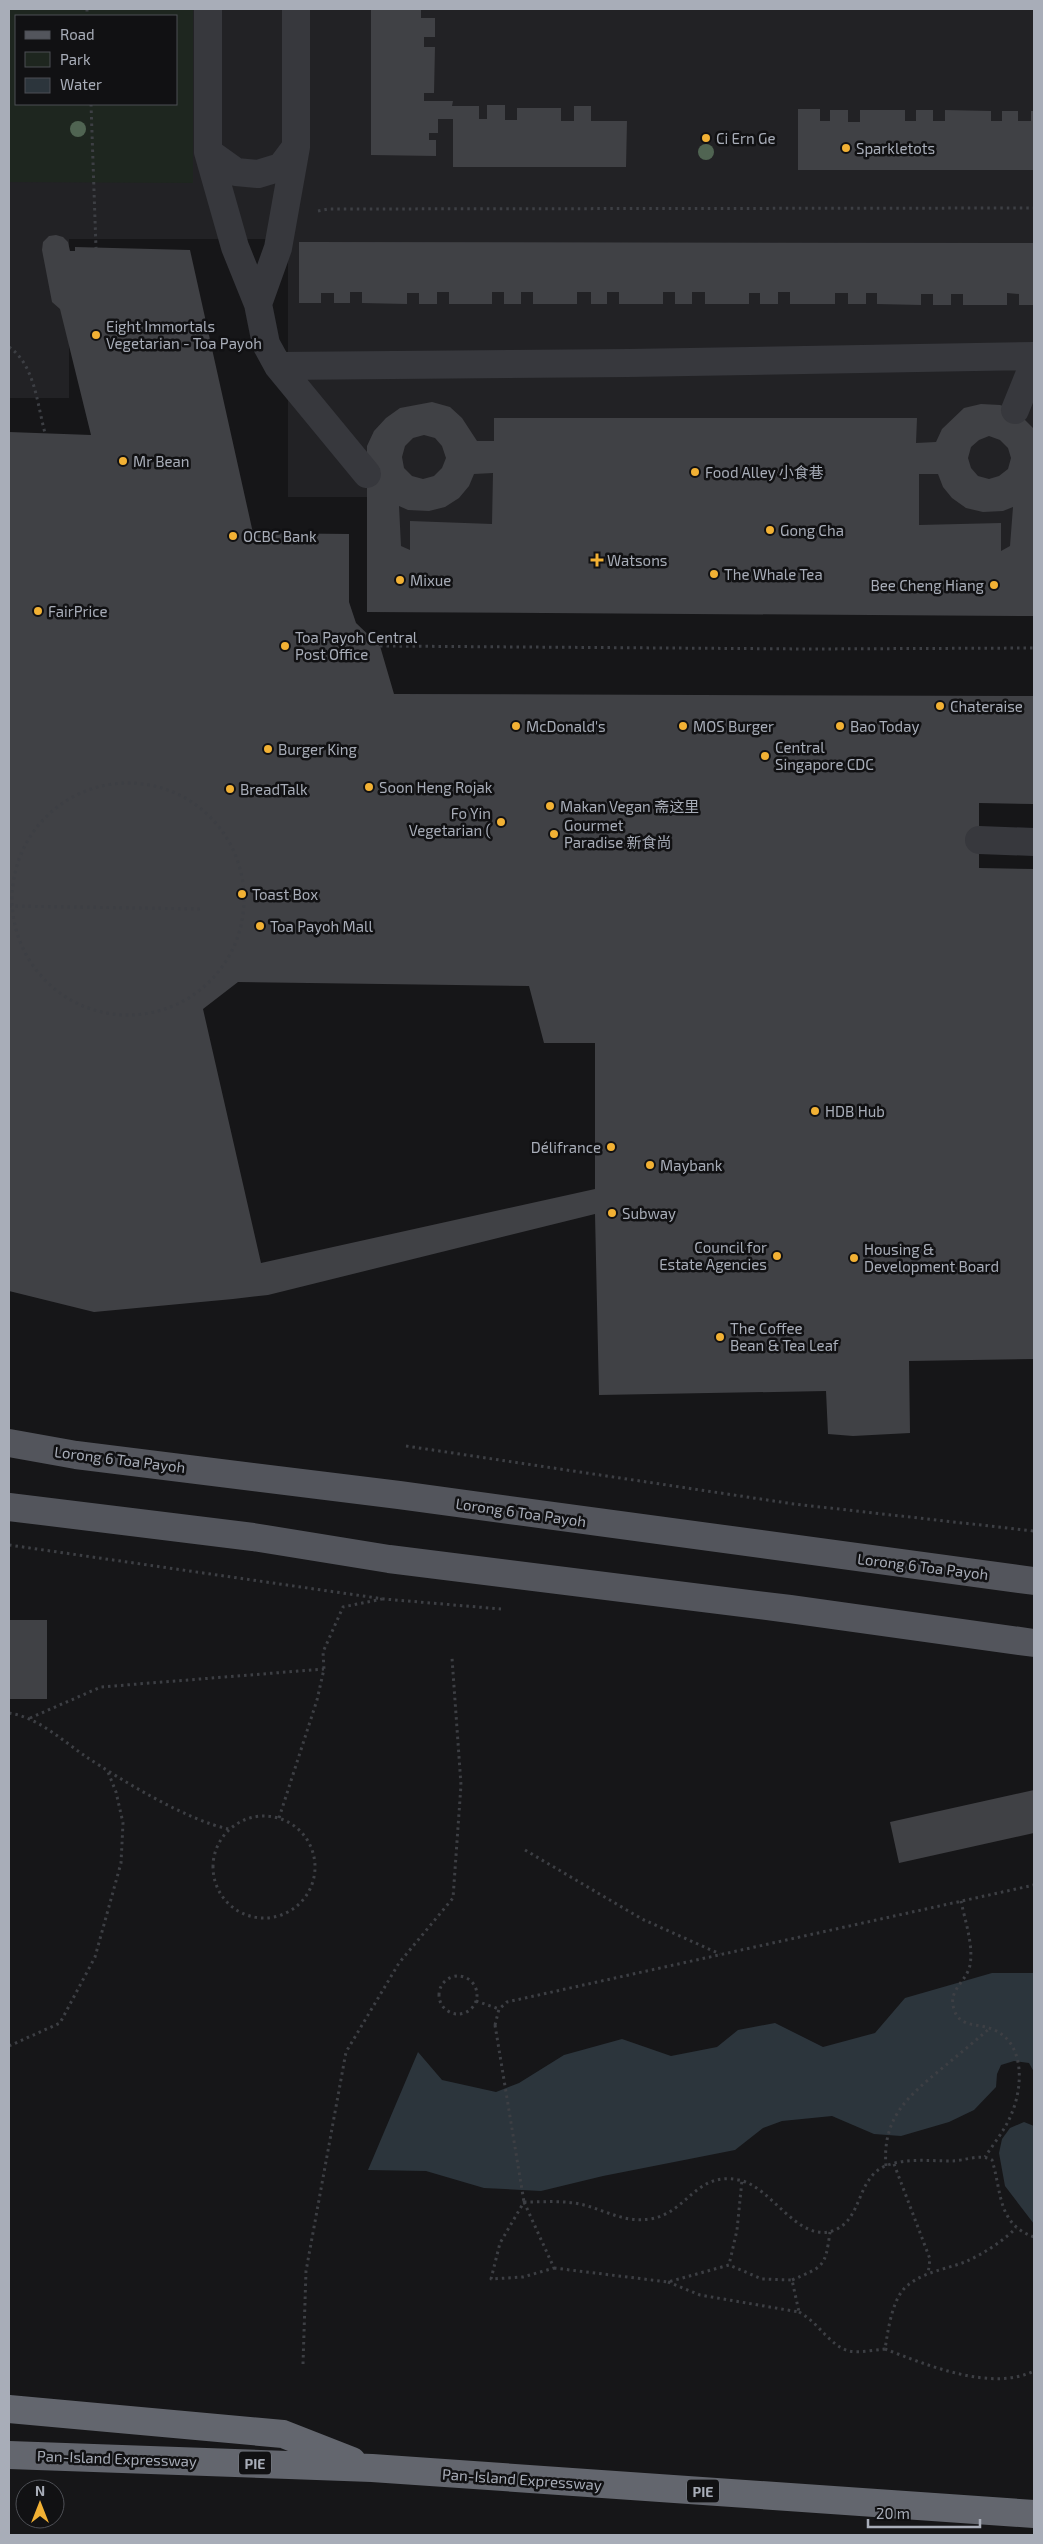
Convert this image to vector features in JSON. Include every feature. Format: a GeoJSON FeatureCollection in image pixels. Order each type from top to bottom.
{"type":"FeatureCollection","features":[{"type":"Feature","properties":{"kind":"highway"},"geometry":{"type":"LineString","coordinates":[[9,2409],[144,2419],[282,2434],[372,2468]]}},
{"type":"Feature","properties":{"kind":"highway","name":"Pan-Island Expressway"},"geometry":{"type":"LineString","coordinates":[[9,2455],[372,2468],[1034,2514]]}},
{"type":"Feature","properties":{"kind":"main road","name":"Lorong 6 Toa Payoh"},"geometry":{"type":"LineString","coordinates":[[9,1442],[76,1455],[408,1496],[1034,1581]]}},
{"type":"Feature","properties":{"kind":"main road"},"geometry":{"type":"LineString","coordinates":[[9,1507],[253,1537],[389,1559],[790,1609],[1034,1643]]}},
{"type":"Feature","properties":{"kind":"lane"},"geometry":{"type":"LineString","coordinates":[[208,9],[208,152],[235,247],[258,304],[266,344],[278,366],[367,474]]}},
{"type":"Feature","properties":{"kind":"lane"},"geometry":{"type":"LineString","coordinates":[[258,304],[278,248],[296,147],[296,9]]}},
{"type":"Feature","properties":{"kind":"lane"},"geometry":{"type":"LineString","coordinates":[[208,152],[236,172],[258,174],[281,167],[296,147]]}},
{"type":"Feature","properties":{"kind":"lane"},"geometry":{"type":"LineString","coordinates":[[278,366],[628,363],[1034,356]]}},
{"type":"Feature","properties":{"kind":"lane"},"geometry":{"type":"LineString","coordinates":[[1015,410],[1034,363]]}},
{"type":"Feature","properties":{"kind":"lane"},"geometry":{"type":"LineString","coordinates":[[980,840],[1034,842]]}},
{"type":"Feature","properties":{"kind":"path"},"geometry":{"type":"LineString","coordinates":[[91,105],[96,248]]}},
{"type":"Feature","properties":{"kind":"path"},"geometry":{"type":"LineString","coordinates":[[311,212],[328,209],[1034,208]]}},
{"type":"Feature","properties":{"kind":"path"},"geometry":{"type":"LineString","coordinates":[[9,346],[25,363],[32,381],[45,433]]}},
{"type":"Feature","properties":{"kind":"path"},"geometry":{"type":"LineString","coordinates":[[380,646],[808,649],[1034,648]]}},
{"type":"Feature","properties":{"kind":"path"},"geometry":{"type":"LineString","coordinates":[[118,783],[154,786],[188,799],[216,822],[236,853],[245,889],[243,925],[229,959],[205,987],[174,1007],[139,1015],[102,1013],[68,999],[40,976],[20,945],[12,910],[14,873],[28,840],[51,812],[82,792],[118,783]]}},
{"type":"Feature","properties":{"kind":"path"},"geometry":{"type":"LineString","coordinates":[[9,906],[203,909]]}},
{"type":"Feature","properties":{"kind":"path"},"geometry":{"type":"LineString","coordinates":[[406,1446],[794,1504],[1034,1531]]}},
{"type":"Feature","properties":{"kind":"path"},"geometry":{"type":"LineString","coordinates":[[9,1545],[384,1598],[343,1607],[322,1652],[324,1669],[317,1700],[280,1818]]}},
{"type":"Feature","properties":{"kind":"path"},"geometry":{"type":"LineString","coordinates":[[303,2364],[306,2271],[346,2052],[399,1963],[453,1898],[461,1785],[452,1658]]}},
{"type":"Feature","properties":{"kind":"path"},"geometry":{"type":"LineString","coordinates":[[30,1718],[101,1687],[324,1669]]}},
{"type":"Feature","properties":{"kind":"path"},"geometry":{"type":"LineString","coordinates":[[9,1713],[30,1718],[108,1772],[185,1813],[216,1826],[230,1829]]}},
{"type":"Feature","properties":{"kind":"path"},"geometry":{"type":"LineString","coordinates":[[9,2046],[60,2023],[95,1957],[121,1864],[123,1823],[116,1792],[108,1772]]}},
{"type":"Feature","properties":{"kind":"path"},"geometry":{"type":"LineString","coordinates":[[262,1816],[280,1818],[294,1825],[305,1836],[312,1849],[316,1865],[314,1880],[308,1894],[296,1908],[281,1916],[263,1919],[246,1916],[231,1907],[219,1893],[213,1876],[213,1859],[218,1842],[230,1829],[244,1820],[262,1816]]}},
{"type":"Feature","properties":{"kind":"path"},"geometry":{"type":"LineString","coordinates":[[526,1850],[642,1919],[720,1954]]}},
{"type":"Feature","properties":{"kind":"path"},"geometry":{"type":"LineString","coordinates":[[554,2268],[524,2202],[495,2025],[499,2009],[507,2002],[1034,1885]]}},
{"type":"Feature","properties":{"kind":"path"},"geometry":{"type":"LineString","coordinates":[[961,1901],[971,1961],[964,1978],[954,1992],[952,2003],[955,2014],[962,2021],[991,2028],[1002,2034],[1013,2047],[1020,2068],[1019,2091],[1012,2114],[985,2157]]}},
{"type":"Feature","properties":{"kind":"path"},"geometry":{"type":"LineString","coordinates":[[454,1976],[465,1977],[474,1983],[477,1994],[476,2001],[467,2012],[456,2014],[446,2010],[439,2002],[439,1991],[444,1981],[454,1976]]}},
{"type":"Feature","properties":{"kind":"path"},"geometry":{"type":"LineString","coordinates":[[476,2001],[499,2009]]}},
{"type":"Feature","properties":{"kind":"path"},"geometry":{"type":"LineString","coordinates":[[886,2166],[886,2146],[892,2121],[903,2102],[991,2028]]}},
{"type":"Feature","properties":{"kind":"path"},"geometry":{"type":"LineString","coordinates":[[524,2202],[561,2202],[585,2205],[619,2218],[640,2220],[659,2217],[669,2212],[708,2181],[726,2178],[742,2180],[756,2187],[812,2231],[830,2231],[843,2226],[853,2215],[865,2184],[874,2172],[886,2166],[903,2161],[958,2161],[985,2157],[992,2160],[1004,2210],[1008,2218],[1016,2228],[1034,2237]]}},
{"type":"Feature","properties":{"kind":"path"},"geometry":{"type":"LineString","coordinates":[[894,2164],[930,2259],[928,2274]]}},
{"type":"Feature","properties":{"kind":"path"},"geometry":{"type":"LineString","coordinates":[[729,2265],[737,2230],[742,2180]]}},
{"type":"Feature","properties":{"kind":"path"},"geometry":{"type":"LineString","coordinates":[[524,2202],[500,2243],[491,2279],[523,2277],[554,2268],[668,2282],[700,2295],[799,2312],[812,2318],[838,2347],[851,2351],[885,2349],[933,2367],[996,2380],[1023,2377],[1034,2371]]}},
{"type":"Feature","properties":{"kind":"path"},"geometry":{"type":"LineString","coordinates":[[885,2349],[891,2313],[906,2285],[928,2274],[966,2261],[1006,2238],[1016,2228]]}},
{"type":"Feature","properties":{"kind":"path"},"geometry":{"type":"LineString","coordinates":[[668,2282],[729,2265],[762,2279],[792,2280],[820,2268],[826,2256],[830,2231]]}},
{"type":"Feature","properties":{"kind":"path"},"geometry":{"type":"LineString","coordinates":[[792,2280],[799,2312]]}},
{"type":"Feature","properties":{"kind":"shaded area"},"geometry":{"type":"Polygon","coordinates":[[[9,9],[1034,9],[1034,604],[377,603],[377,497],[288,497],[288,239],[69,239],[69,398],[9,398],[9,9]]]}},
{"type":"Feature","properties":{"kind":"green space"},"geometry":{"type":"Polygon","coordinates":[[[9,9],[193,9],[193,183],[9,182],[9,9]]]}},
{"type":"Feature","properties":{"kind":"water"},"geometry":{"type":"Polygon","coordinates":[[[992,1973],[1034,1973],[1034,2072],[1029,2063],[1014,2061],[1001,2065],[997,2074],[996,2087],[974,2110],[949,2122],[901,2136],[874,2134],[832,2116],[782,2121],[763,2128],[735,2150],[603,2176],[541,2191],[484,2188],[426,2171],[368,2170],[418,2052],[442,2080],[496,2092],[519,2083],[564,2055],[622,2039],[671,2056],[717,2047],[738,2030],[775,2023],[823,2047],[875,2033],[905,1998],[992,1973]]]}},
{"type":"Feature","properties":{"kind":"water"},"geometry":{"type":"Polygon","coordinates":[[[1024,2122],[1034,2126],[1034,2224],[1005,2186],[999,2153],[1002,2139],[1010,2128],[1024,2122]]]}},
{"type":"Feature","properties":{"kind":"building"},"geometry":{"type":"Polygon","coordinates":[[[371,9],[421,9],[421,18],[435,18],[435,37],[424,37],[424,47],[435,47],[434,93],[424,93],[424,101],[453,101],[452,106],[479,106],[479,119],[487,119],[487,105],[505,105],[505,120],[517,120],[517,108],[561,108],[561,121],[574,121],[574,106],[591,106],[591,121],[627,121],[626,167],[453,167],[453,119],[438,119],[438,133],[429,133],[429,140],[436,140],[436,156],[371,155],[371,9]]]}},
{"type":"Feature","properties":{"kind":"building"},"geometry":{"type":"Polygon","coordinates":[[[798,109],[820,109],[820,121],[830,121],[830,110],[848,110],[848,122],[860,122],[860,110],[905,110],[905,121],[916,121],[916,110],[933,110],[933,121],[945,121],[945,110],[991,111],[991,121],[1002,121],[1002,111],[1018,111],[1018,121],[1031,121],[1031,111],[1034,111],[1034,170],[798,170],[798,109]]]}},
{"type":"Feature","properties":{"kind":"building"},"geometry":{"type":"Polygon","coordinates":[[[49,236],[63,237],[68,242],[70,251],[75,251],[75,247],[190,250],[253,533],[349,534],[349,602],[356,623],[380,646],[394,694],[1034,696],[1034,804],[979,803],[979,868],[1034,869],[1034,1359],[909,1361],[910,1433],[853,1436],[828,1434],[826,1391],[599,1395],[595,1214],[268,1295],[94,1312],[9,1291],[9,432],[91,435],[60,309],[52,302],[42,250],[43,242],[49,236]],[[238,982],[203,1009],[261,1263],[595,1189],[595,1043],[544,1043],[529,986],[238,982]]]}},
{"type":"Feature","properties":{"kind":"building"},"geometry":{"type":"Polygon","coordinates":[[[299,242],[1034,243],[1034,305],[1019,305],[1019,294],[1007,293],[1007,305],[963,305],[963,294],[951,294],[951,305],[933,305],[933,294],[921,294],[921,305],[877,304],[877,293],[866,293],[866,304],[848,304],[848,293],[835,293],[835,304],[790,304],[790,292],[778,292],[778,304],[760,304],[760,293],[749,293],[749,304],[705,304],[705,292],[692,292],[692,304],[675,304],[675,292],[663,292],[663,304],[619,304],[619,292],[607,292],[607,304],[591,304],[591,292],[577,292],[577,304],[533,304],[533,292],[521,292],[521,304],[504,304],[504,292],[492,292],[492,304],[449,304],[449,292],[437,292],[437,304],[419,304],[419,293],[407,293],[407,304],[362,303],[362,292],[350,292],[350,303],[334,303],[334,293],[321,293],[321,303],[299,303],[299,242]]]}},
{"type":"Feature","properties":{"kind":"building"},"geometry":{"type":"Polygon","coordinates":[[[432,402],[450,407],[462,418],[477,441],[494,441],[494,418],[917,418],[916,443],[936,442],[942,429],[964,408],[981,404],[1000,405],[1015,410],[1034,429],[1034,616],[367,612],[367,446],[374,431],[386,418],[400,408],[432,402]],[[424,435],[413,438],[405,446],[402,457],[404,468],[412,476],[423,479],[434,476],[442,468],[446,458],[442,446],[435,438],[424,435]],[[989,436],[979,440],[971,447],[968,458],[971,468],[978,476],[989,479],[999,476],[1008,469],[1011,458],[1008,448],[1000,440],[989,436]],[[493,473],[474,474],[469,486],[459,498],[445,507],[429,511],[408,510],[399,506],[401,546],[410,550],[410,521],[492,524],[493,473]],[[919,474],[919,525],[1001,523],[1001,551],[1010,546],[1013,507],[1003,511],[983,512],[966,508],[952,498],[943,487],[938,474],[919,474]]]}},
{"type":"Feature","properties":{"kind":"building"},"geometry":{"type":"Polygon","coordinates":[[[9,1620],[47,1620],[47,1699],[9,1699],[9,1620]]]}},
{"type":"Feature","properties":{"kind":"building"},"geometry":{"type":"Polygon","coordinates":[[[1034,1790],[1034,1833],[899,1863],[890,1822],[1034,1790]]]}},
{"type":"Feature","properties":{"kind":"place","name":"Ci Ern Ge"},"geometry":{"type":"Point","coordinates":[706,138]}},
{"type":"Feature","properties":{"kind":"place","name":"Sparkletots"},"geometry":{"type":"Point","coordinates":[846,148]}},
{"type":"Feature","properties":{"kind":"place","name":"Eight Immortals Vegetarian - Toa Payoh"},"geometry":{"type":"Point","coordinates":[96,335]}},
{"type":"Feature","properties":{"kind":"place","name":"Mr Bean"},"geometry":{"type":"Point","coordinates":[123,461]}},
{"type":"Feature","properties":{"kind":"place","name":"Food Alley 小食巷"},"geometry":{"type":"Point","coordinates":[695,472]}},
{"type":"Feature","properties":{"kind":"place","name":"Gong Cha"},"geometry":{"type":"Point","coordinates":[770,530]}},
{"type":"Feature","properties":{"kind":"place","name":"OCBC Bank"},"geometry":{"type":"Point","coordinates":[233,536]}},
{"type":"Feature","properties":{"kind":"place","name":"Watsons"},"geometry":{"type":"Point","coordinates":[597,560]}},
{"type":"Feature","properties":{"kind":"place","name":"The Whale Tea"},"geometry":{"type":"Point","coordinates":[714,574]}},
{"type":"Feature","properties":{"kind":"place","name":"Mixue"},"geometry":{"type":"Point","coordinates":[400,580]}},
{"type":"Feature","properties":{"kind":"place","name":"Bee Cheng Hiang"},"geometry":{"type":"Point","coordinates":[994,585]}},
{"type":"Feature","properties":{"kind":"place","name":"FairPrice"},"geometry":{"type":"Point","coordinates":[38,611]}},
{"type":"Feature","properties":{"kind":"place","name":"Toa Payoh Central Post Office"},"geometry":{"type":"Point","coordinates":[285,646]}},
{"type":"Feature","properties":{"kind":"place","name":"Chateraise"},"geometry":{"type":"Point","coordinates":[940,706]}},
{"type":"Feature","properties":{"kind":"place","name":"McDonald's"},"geometry":{"type":"Point","coordinates":[516,726]}},
{"type":"Feature","properties":{"kind":"place","name":"MOS Burger"},"geometry":{"type":"Point","coordinates":[683,726]}},
{"type":"Feature","properties":{"kind":"place","name":"Bao Today"},"geometry":{"type":"Point","coordinates":[840,726]}},
{"type":"Feature","properties":{"kind":"place","name":"Burger King"},"geometry":{"type":"Point","coordinates":[268,749]}},
{"type":"Feature","properties":{"kind":"place","name":"Central Singapore CDC"},"geometry":{"type":"Point","coordinates":[765,756]}},
{"type":"Feature","properties":{"kind":"place","name":"Soon Heng Rojak"},"geometry":{"type":"Point","coordinates":[369,787]}},
{"type":"Feature","properties":{"kind":"place","name":"BreadTalk"},"geometry":{"type":"Point","coordinates":[230,789]}},
{"type":"Feature","properties":{"kind":"place","name":"Makan Vegan 斋这里"},"geometry":{"type":"Point","coordinates":[550,806]}},
{"type":"Feature","properties":{"kind":"place","name":"Fo Yin Vegetarian ("},"geometry":{"type":"Point","coordinates":[501,822]}},
{"type":"Feature","properties":{"kind":"place","name":"Gourmet Paradise 新食尚"},"geometry":{"type":"Point","coordinates":[554,834]}},
{"type":"Feature","properties":{"kind":"place","name":"Toast Box"},"geometry":{"type":"Point","coordinates":[242,894]}},
{"type":"Feature","properties":{"kind":"place","name":"Toa Payoh Mall"},"geometry":{"type":"Point","coordinates":[260,926]}},
{"type":"Feature","properties":{"kind":"place","name":"HDB Hub"},"geometry":{"type":"Point","coordinates":[815,1111]}},
{"type":"Feature","properties":{"kind":"place","name":"Délifrance"},"geometry":{"type":"Point","coordinates":[611,1147]}},
{"type":"Feature","properties":{"kind":"place","name":"Maybank"},"geometry":{"type":"Point","coordinates":[650,1165]}},
{"type":"Feature","properties":{"kind":"place","name":"Subway"},"geometry":{"type":"Point","coordinates":[612,1213]}},
{"type":"Feature","properties":{"kind":"place","name":"Council for Estate Agencies"},"geometry":{"type":"Point","coordinates":[777,1256]}},
{"type":"Feature","properties":{"kind":"place","name":"Housing & Development Board"},"geometry":{"type":"Point","coordinates":[854,1258]}},
{"type":"Feature","properties":{"kind":"place","name":"The Coffee Bean & Tea Leaf"},"geometry":{"type":"Point","coordinates":[720,1337]}}]}
